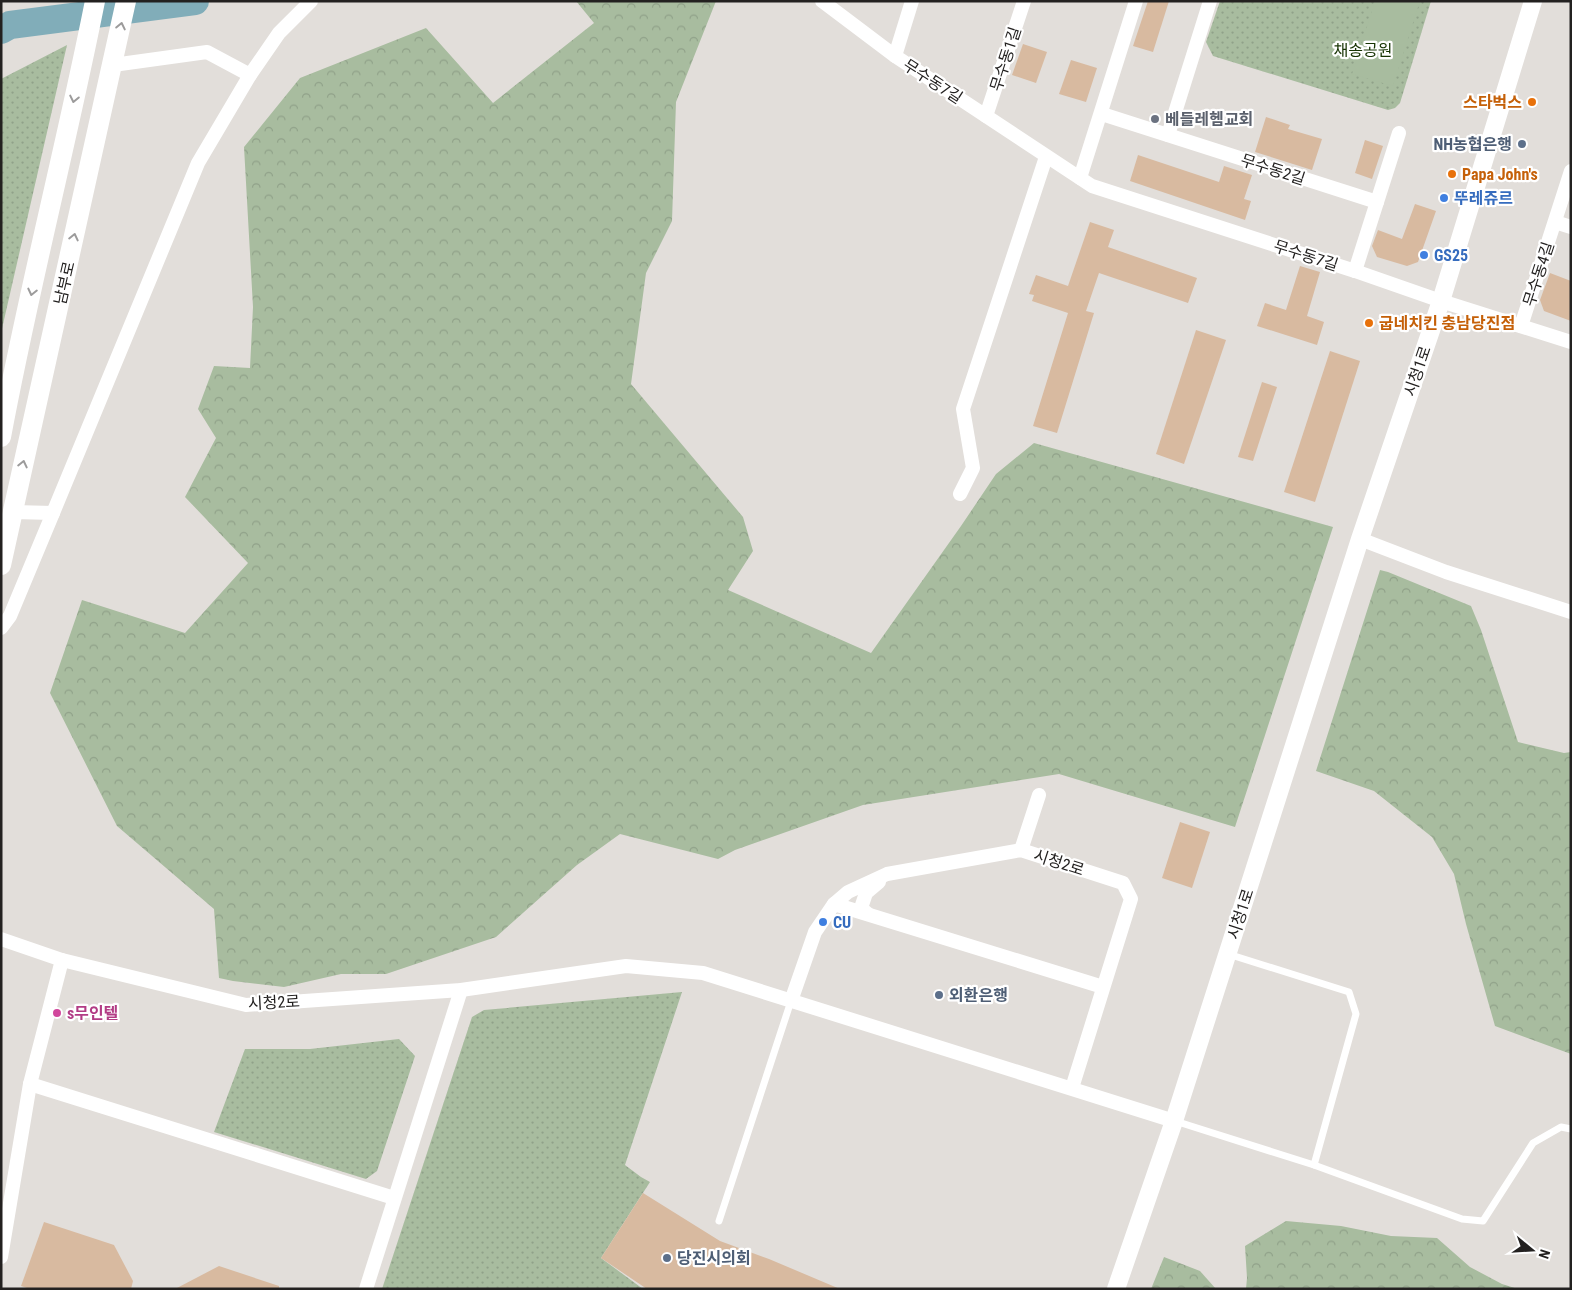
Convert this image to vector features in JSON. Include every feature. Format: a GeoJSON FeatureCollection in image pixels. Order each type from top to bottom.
{"type":"FeatureCollection","features":[{"type":"Feature","properties":{"kind":"main road","name":"남부로"},"geometry":{"type":"LineString","coordinates":[[1,437],[6,385],[85,51],[95,1]]}},
{"type":"Feature","properties":{"kind":"main road","name":"남부로"},"geometry":{"type":"LineString","coordinates":[[1,565],[126,1]]}},
{"type":"Feature","properties":{"kind":"street"},"geometry":{"type":"LineString","coordinates":[[1,628],[10,616],[198,163],[250,75],[279,33],[311,1]]}},
{"type":"Feature","properties":{"kind":"street","name":"무수동7길"},"geometry":{"type":"LineString","coordinates":[[822,1],[895,56],[1092,186],[1571,342]]}},
{"type":"Feature","properties":{"kind":"street"},"geometry":{"type":"LineString","coordinates":[[895,56],[912,1]]}},
{"type":"Feature","properties":{"kind":"street","name":"무수동1길"},"geometry":{"type":"LineString","coordinates":[[986,116],[1024,1]]}},
{"type":"Feature","properties":{"kind":"street"},"geometry":{"type":"LineString","coordinates":[[1080,178],[1102,114],[1136,1]]}},
{"type":"Feature","properties":{"kind":"street"},"geometry":{"type":"LineString","coordinates":[[1168,135],[1210,1]]}},
{"type":"Feature","properties":{"kind":"street","name":"시청1로"},"geometry":{"type":"LineString","coordinates":[[1116,1289],[1174,1121],[1360,539],[1441,301],[1533,1]]}},
{"type":"Feature","properties":{"kind":"street"},"geometry":{"type":"LineString","coordinates":[[114,58],[208,52],[250,75]]}},
{"type":"Feature","properties":{"kind":"street","name":"무수동2길"},"geometry":{"type":"LineString","coordinates":[[1102,114],[1377,202]]}},
{"type":"Feature","properties":{"kind":"street"},"geometry":{"type":"LineString","coordinates":[[1354,271],[1399,133]]}},
{"type":"Feature","properties":{"kind":"street"},"geometry":{"type":"LineString","coordinates":[[960,494],[973,468],[963,410],[1046,157]]}},
{"type":"Feature","properties":{"kind":"street","name":"무수동4길"},"geometry":{"type":"LineString","coordinates":[[1521,326],[1571,171]]}},
{"type":"Feature","properties":{"kind":"street","name":"무수동4길"},"geometry":{"type":"LineString","coordinates":[[1555,222],[1571,227]]}},
{"type":"Feature","properties":{"kind":"street"},"geometry":{"type":"LineString","coordinates":[[13,512],[53,513]]}},
{"type":"Feature","properties":{"kind":"street"},"geometry":{"type":"LineString","coordinates":[[1360,539],[1446,572],[1571,612]]}},
{"type":"Feature","properties":{"kind":"street"},"geometry":{"type":"LineString","coordinates":[[1021,850],[1039,795]]}},
{"type":"Feature","properties":{"kind":"street","name":"시청2로"},"geometry":{"type":"LineString","coordinates":[[791,1001],[815,932],[834,904],[848,892],[887,874],[1021,850],[1124,883],[1131,899],[1072,1088]]}},
{"type":"Feature","properties":{"kind":"street"},"geometry":{"type":"LineString","coordinates":[[868,914],[861,908],[866,893],[887,874]]}},
{"type":"Feature","properties":{"kind":"street"},"geometry":{"type":"LineString","coordinates":[[834,904],[1103,987]]}},
{"type":"Feature","properties":{"kind":"street","name":"시청2로"},"geometry":{"type":"LineString","coordinates":[[1,939],[62,960],[246,1005],[461,990],[626,966],[703,973],[1174,1121]]}},
{"type":"Feature","properties":{"kind":"street"},"geometry":{"type":"LineString","coordinates":[[1,1257],[30,1084],[62,960]]}},
{"type":"Feature","properties":{"kind":"street"},"geometry":{"type":"LineString","coordinates":[[366,1289],[461,990]]}},
{"type":"Feature","properties":{"kind":"street"},"geometry":{"type":"LineString","coordinates":[[30,1084],[394,1198]]}},
{"type":"Feature","properties":{"kind":"lane"},"geometry":{"type":"LineString","coordinates":[[1228,954],[1349,992],[1356,1014],[1314,1165]]}},
{"type":"Feature","properties":{"kind":"lane"},"geometry":{"type":"LineString","coordinates":[[719,1221],[791,1001]]}},
{"type":"Feature","properties":{"kind":"lane"},"geometry":{"type":"LineString","coordinates":[[1174,1121],[1314,1165],[1462,1219],[1483,1221],[1533,1142],[1562,1127],[1571,1129]]}},
{"type":"Feature","properties":{"kind":"green space"},"geometry":{"type":"Polygon","coordinates":[[[576,1],[716,1],[676,102],[672,221],[646,273],[631,384],[743,517],[753,551],[728,590],[871,653],[996,474],[1034,443],[1333,527],[1235,827],[1059,774],[863,805],[735,850],[718,859],[620,834],[577,865],[496,937],[386,974],[341,974],[284,987],[219,978],[214,909],[117,826],[50,693],[82,600],[185,633],[248,563],[185,497],[216,438],[198,409],[214,366],[250,368],[253,307],[244,147],[300,78],[426,28],[493,103],[594,23],[576,1]]]}},
{"type":"Feature","properties":{"kind":"green space","name":"채송공원"},"geometry":{"type":"Polygon","coordinates":[[[1220,1],[1431,1],[1400,103],[1395,108],[1388,110],[1213,56],[1206,42],[1220,1]]]}},
{"type":"Feature","properties":{"kind":"green space"},"geometry":{"type":"Polygon","coordinates":[[[1375,1],[1420,1],[1393,86],[1352,74],[1375,1]]]}},
{"type":"Feature","properties":{"kind":"green space"},"geometry":{"type":"Polygon","coordinates":[[[67,45],[1,333],[1,79],[67,45]]]}},
{"type":"Feature","properties":{"kind":"green space"},"geometry":{"type":"Polygon","coordinates":[[[1380,570],[1471,606],[1481,630],[1518,742],[1564,753],[1571,752],[1571,1054],[1495,1026],[1454,874],[1432,837],[1374,791],[1316,771],[1380,570]]]}},
{"type":"Feature","properties":{"kind":"green space"},"geometry":{"type":"Polygon","coordinates":[[[682,992],[625,1165],[650,1182],[601,1258],[643,1289],[382,1289],[472,1017],[484,1010],[682,992]]]}},
{"type":"Feature","properties":{"kind":"green space"},"geometry":{"type":"Polygon","coordinates":[[[399,1039],[415,1056],[377,1171],[366,1179],[214,1132],[245,1049],[310,1049],[399,1039]]]}},
{"type":"Feature","properties":{"kind":"green space"},"geometry":{"type":"Polygon","coordinates":[[[1286,1221],[1341,1226],[1391,1236],[1437,1238],[1470,1267],[1502,1284],[1518,1289],[1246,1289],[1245,1246],[1286,1221]]]}},
{"type":"Feature","properties":{"kind":"green space"},"geometry":{"type":"Polygon","coordinates":[[[1164,1257],[1200,1271],[1216,1289],[1151,1289],[1164,1257]]]}},
{"type":"Feature","properties":{"kind":"building"},"geometry":{"type":"Polygon","coordinates":[[[1148,1],[1169,1],[1153,52],[1133,46],[1148,1]]]}},
{"type":"Feature","properties":{"kind":"building"},"geometry":{"type":"Polygon","coordinates":[[[1023,44],[1047,52],[1036,83],[1012,75],[1023,44]]]}},
{"type":"Feature","properties":{"kind":"building"},"geometry":{"type":"Polygon","coordinates":[[[1071,60],[1097,68],[1086,102],[1059,94],[1071,60]]]}},
{"type":"Feature","properties":{"kind":"building"},"geometry":{"type":"Polygon","coordinates":[[[1266,117],[1290,125],[1288,129],[1322,139],[1312,170],[1255,152],[1266,117]]]}},
{"type":"Feature","properties":{"kind":"building"},"geometry":{"type":"Polygon","coordinates":[[[1365,140],[1383,146],[1372,179],[1355,173],[1365,140]]]}},
{"type":"Feature","properties":{"kind":"building"},"geometry":{"type":"Polygon","coordinates":[[[1138,155],[1219,182],[1224,166],[1252,175],[1244,199],[1251,201],[1245,220],[1130,181],[1138,155]]]}},
{"type":"Feature","properties":{"kind":"building"},"geometry":{"type":"Polygon","coordinates":[[[1415,204],[1436,211],[1418,262],[1407,266],[1377,257],[1372,246],[1378,230],[1402,239],[1415,204]]]}},
{"type":"Feature","properties":{"kind":"building"},"geometry":{"type":"Polygon","coordinates":[[[1090,222],[1114,230],[1108,247],[1197,278],[1188,303],[1099,273],[1086,311],[1094,313],[1057,433],[1033,426],[1068,313],[1032,301],[1034,295],[1029,294],[1036,275],[1068,286],[1090,222]]]}},
{"type":"Feature","properties":{"kind":"building"},"geometry":{"type":"Polygon","coordinates":[[[1300,266],[1320,272],[1307,316],[1324,322],[1317,345],[1257,326],[1265,303],[1286,310],[1300,266]]]}},
{"type":"Feature","properties":{"kind":"building"},"geometry":{"type":"Polygon","coordinates":[[[1550,273],[1571,281],[1571,321],[1544,311],[1540,300],[1550,273]]]}},
{"type":"Feature","properties":{"kind":"building"},"geometry":{"type":"Polygon","coordinates":[[[1196,330],[1226,340],[1184,464],[1156,454],[1196,330]]]}},
{"type":"Feature","properties":{"kind":"building"},"geometry":{"type":"Polygon","coordinates":[[[1330,351],[1360,361],[1315,502],[1284,492],[1330,351]]]}},
{"type":"Feature","properties":{"kind":"building"},"geometry":{"type":"Polygon","coordinates":[[[1262,382],[1277,387],[1253,461],[1238,457],[1262,382]]]}},
{"type":"Feature","properties":{"kind":"building"},"geometry":{"type":"Polygon","coordinates":[[[1180,822],[1210,832],[1192,888],[1162,878],[1180,822]]]}},
{"type":"Feature","properties":{"kind":"building"},"geometry":{"type":"Polygon","coordinates":[[[643,1193],[720,1241],[840,1289],[647,1289],[601,1258],[643,1193]]]}},
{"type":"Feature","properties":{"kind":"building"},"geometry":{"type":"Polygon","coordinates":[[[44,1222],[114,1245],[133,1281],[131,1289],[30,1289],[21,1286],[44,1222]]]}},
{"type":"Feature","properties":{"kind":"building"},"geometry":{"type":"Polygon","coordinates":[[[219,1266],[279,1286],[279,1289],[175,1289],[219,1266]]]}},
{"type":"Feature","properties":{"kind":"waterway"},"geometry":{"type":"LineString","coordinates":[[1,30],[10,25],[195,1]]}},
{"type":"Feature","properties":{"kind":"place","name":"스타벅스"},"geometry":{"type":"Point","coordinates":[1532,102]}},
{"type":"Feature","properties":{"kind":"place","name":"베들레헴교회"},"geometry":{"type":"Point","coordinates":[1155,119]}},
{"type":"Feature","properties":{"kind":"place","name":"NH농협은행"},"geometry":{"type":"Point","coordinates":[1522,144]}},
{"type":"Feature","properties":{"kind":"place","name":"Papa John's"},"geometry":{"type":"Point","coordinates":[1452,174]}},
{"type":"Feature","properties":{"kind":"place","name":"뚜레쥬르"},"geometry":{"type":"Point","coordinates":[1444,198]}},
{"type":"Feature","properties":{"kind":"place","name":"GS25"},"geometry":{"type":"Point","coordinates":[1424,255]}},
{"type":"Feature","properties":{"kind":"place","name":"굽네치킨 충남당진점"},"geometry":{"type":"Point","coordinates":[1369,323]}},
{"type":"Feature","properties":{"kind":"place","name":"CU"},"geometry":{"type":"Point","coordinates":[823,922]}},
{"type":"Feature","properties":{"kind":"place","name":"외환은행"},"geometry":{"type":"Point","coordinates":[939,995]}},
{"type":"Feature","properties":{"kind":"place","name":"s무인텔"},"geometry":{"type":"Point","coordinates":[57,1013]}},
{"type":"Feature","properties":{"kind":"place","name":"당진시의회"},"geometry":{"type":"Point","coordinates":[667,1258]}}]}
